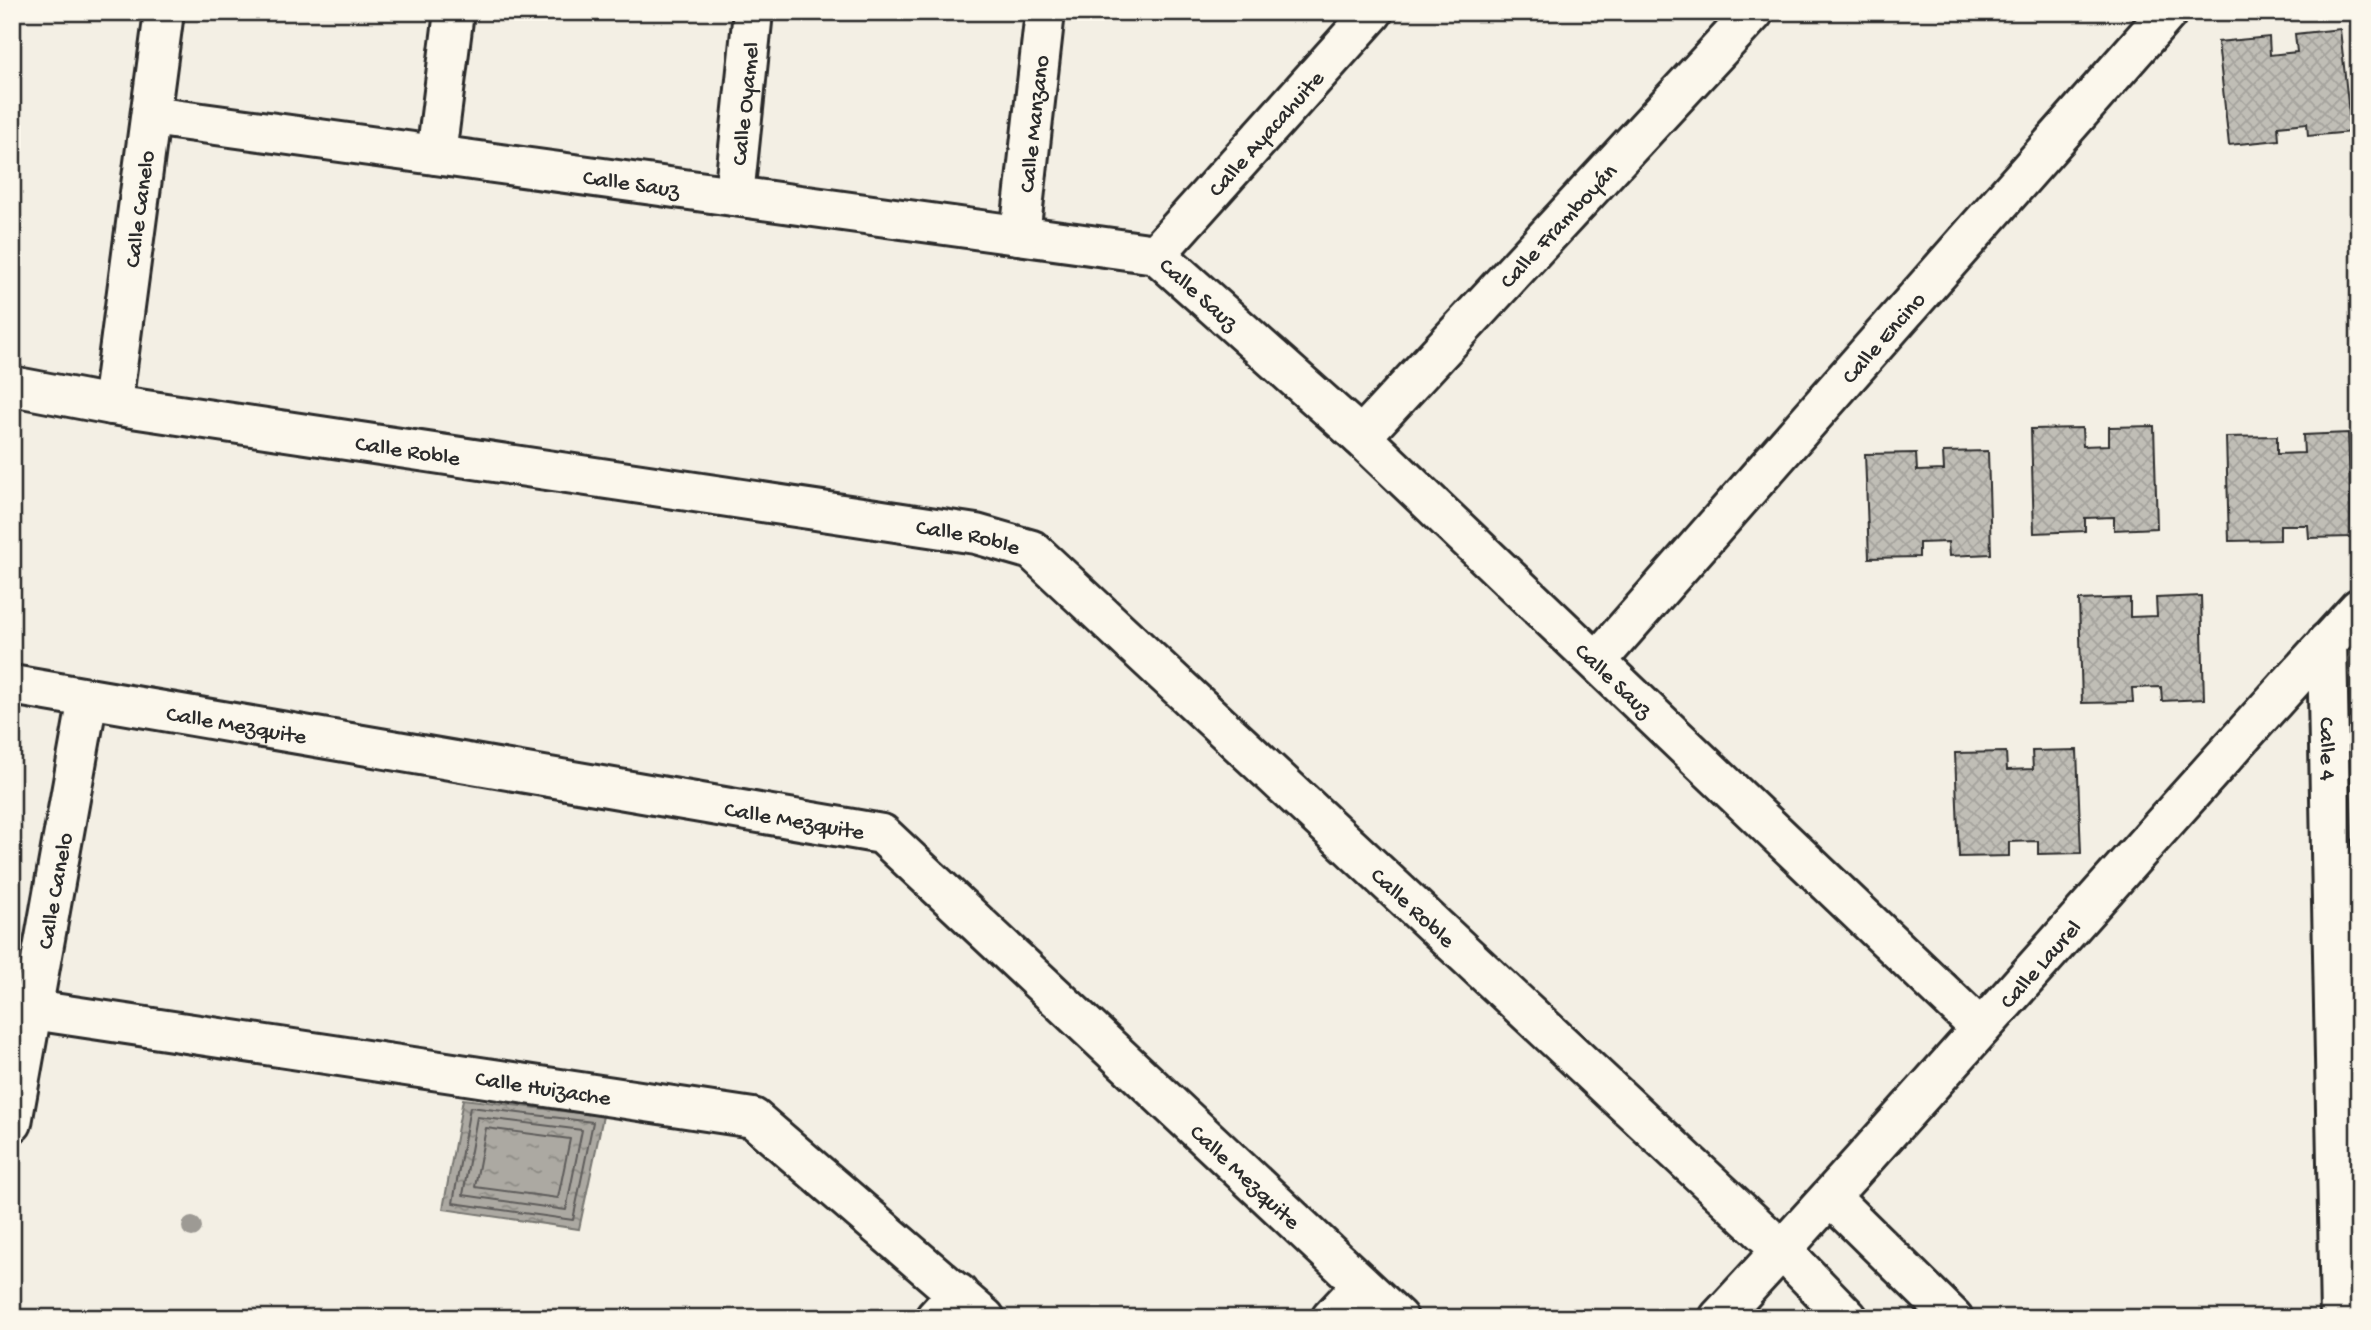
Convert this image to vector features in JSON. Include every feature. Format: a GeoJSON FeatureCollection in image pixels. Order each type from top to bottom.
{"type":"FeatureCollection","features":[{"type":"Feature","properties":{"kind":"street","name":"Calle Canelo"},"geometry":{"type":"LineString","coordinates":[[112,404],[164,12]]}},
{"type":"Feature","properties":{"kind":"street"},"geometry":{"type":"LineString","coordinates":[[436,155],[454,12]]}},
{"type":"Feature","properties":{"kind":"street","name":"Calle Oyamel"},"geometry":{"type":"LineString","coordinates":[[734,196],[753,12]]}},
{"type":"Feature","properties":{"kind":"street","name":"Calle Manzano"},"geometry":{"type":"LineString","coordinates":[[1020,235],[1045,12]]}},
{"type":"Feature","properties":{"kind":"street","name":"Calle Ayacahuite"},"geometry":{"type":"LineString","coordinates":[[1156,254],[1373,12]]}},
{"type":"Feature","properties":{"kind":"street","name":"Calle Framboyán"},"geometry":{"type":"LineString","coordinates":[[1360,436],[1754,12]]}},
{"type":"Feature","properties":{"kind":"street","name":"Calle Encino"},"geometry":{"type":"LineString","coordinates":[[1597,661],[2168,12]]}},
{"type":"Feature","properties":{"kind":"street","name":"Calle Sauz"},"geometry":{"type":"LineString","coordinates":[[151,116],[1156,254],[1360,436],[1980,1028]]}},
{"type":"Feature","properties":{"kind":"street","name":"Calle Roble"},"geometry":{"type":"LineString","coordinates":[[12,386],[112,404],[976,534],[1032,550],[1782,1250],[1848,1318]]}},
{"type":"Feature","properties":{"kind":"street","name":"Calle Laurel"},"geometry":{"type":"LineString","coordinates":[[1719,1318],[1830,1198],[2359,608]]}},
{"type":"Feature","properties":{"kind":"street","name":"Calle 4"},"geometry":{"type":"LineString","coordinates":[[2328,642],[2340,1318]]}},
{"type":"Feature","properties":{"kind":"street","name":"Calle Mezquite"},"geometry":{"type":"LineString","coordinates":[[12,685],[882,834],[1398,1318]]}},
{"type":"Feature","properties":{"kind":"street","name":"Calle Canelo"},"geometry":{"type":"LineString","coordinates":[[12,1124],[88,698]]}},
{"type":"Feature","properties":{"kind":"street","name":"Calle Huizache"},"geometry":{"type":"LineString","coordinates":[[33,1010],[753,1118],[959,1309]]}},
{"type":"Feature","properties":{"kind":"street"},"geometry":{"type":"LineString","coordinates":[[1830,1198],[1953,1318]]}},
{"type":"Feature","properties":{"kind":"street"},"geometry":{"type":"LineString","coordinates":[[1331,1318],[1362,1285]]}},
{"type":"Feature","properties":{"kind":"water"},"geometry":{"type":"Polygon","coordinates":[[[463,1099],[603,1116],[579,1229],[443,1209],[463,1099]]]}},
{"type":"Feature","properties":{"kind":"building"},"geometry":{"type":"Polygon","coordinates":[[[2340,29],[2351,132],[2308,136],[2307,123],[2278,126],[2279,140],[2229,145],[2218,42],[2269,37],[2270,55],[2297,52],[2295,34],[2340,29]]]}},
{"type":"Feature","properties":{"kind":"building"},"geometry":{"type":"Polygon","coordinates":[[[2154,426],[2157,528],[2114,530],[2114,517],[2085,518],[2085,531],[2034,533],[2031,429],[2082,428],[2083,446],[2109,445],[2109,427],[2154,426]]]}},
{"type":"Feature","properties":{"kind":"building"},"geometry":{"type":"Polygon","coordinates":[[[2348,433],[2352,537],[2309,538],[2308,525],[2280,525],[2280,540],[2229,541],[2226,437],[2277,436],[2277,454],[2304,453],[2303,435],[2348,433]]]}},
{"type":"Feature","properties":{"kind":"building"},"geometry":{"type":"Polygon","coordinates":[[[1988,451],[1991,554],[1949,556],[1948,542],[1919,543],[1919,557],[1869,558],[1865,454],[1916,453],[1917,471],[1944,470],[1943,452],[1988,451]]]}},
{"type":"Feature","properties":{"kind":"building"},"geometry":{"type":"Polygon","coordinates":[[[2201,596],[2204,699],[2162,701],[2161,687],[2132,688],[2133,702],[2082,703],[2079,600],[2130,598],[2130,617],[2157,616],[2156,598],[2201,596]]]}},
{"type":"Feature","properties":{"kind":"building"},"geometry":{"type":"Polygon","coordinates":[[[2077,750],[2081,853],[2038,854],[2038,841],[2009,842],[2009,856],[1959,857],[1955,753],[2006,752],[2007,770],[2033,769],[2032,751],[2077,750]]]}}]}
